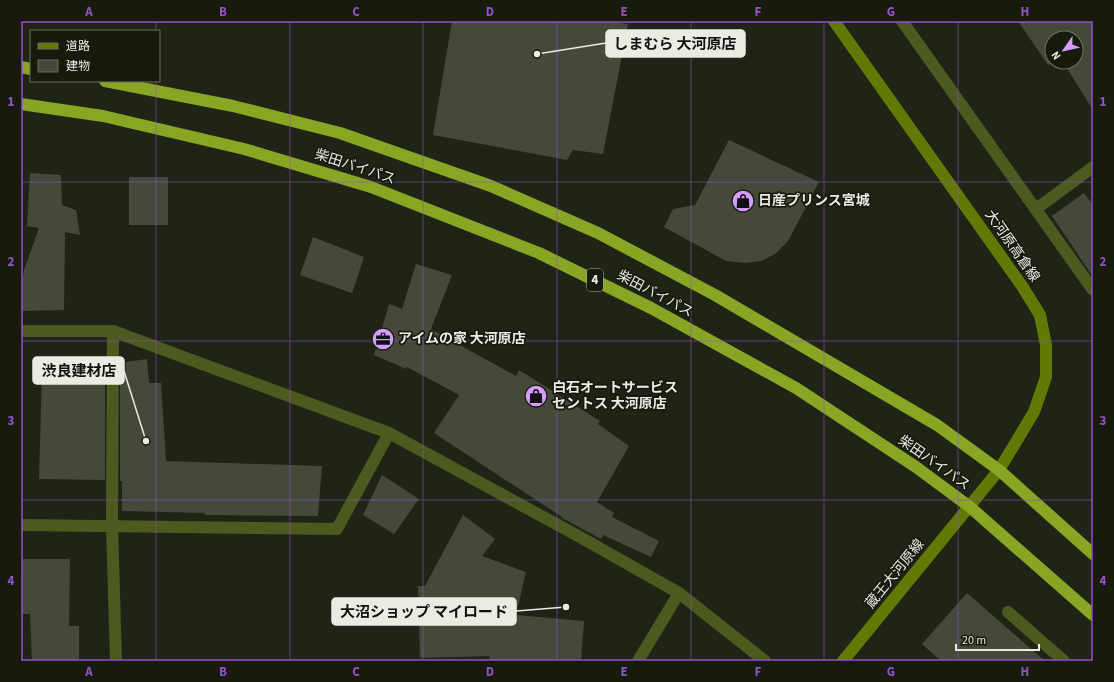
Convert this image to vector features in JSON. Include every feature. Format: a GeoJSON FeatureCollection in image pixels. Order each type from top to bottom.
{"type":"FeatureCollection","features":[{"type":"Feature","properties":{"kind":"highway","name":"柴田バイパス"},"geometry":{"type":"LineString","coordinates":[[110,82],[233,106],[340,133],[491,186],[591,230],[729,303],[937,425],[999,470],[1093,554]]}},
{"type":"Feature","properties":{"kind":"highway","name":"柴田バイパス"},"geometry":{"type":"LineString","coordinates":[[21,104],[103,116],[244,149],[371,186],[539,253],[652,308],[796,388],[916,467],[970,507],[1093,615]]}},
{"type":"Feature","properties":{"kind":"main road","name":"大河原高倉線"},"geometry":{"type":"LineString","coordinates":[[834,21],[1022,286],[1040,316],[1046,345],[1046,377],[1034,412],[999,470],[970,507]]}},
{"type":"Feature","properties":{"kind":"main road","name":"蔵王大河原線"},"geometry":{"type":"LineString","coordinates":[[843,661],[970,507]]}},
{"type":"Feature","properties":{"kind":"street"},"geometry":{"type":"LineString","coordinates":[[902,21],[1093,290]]}},
{"type":"Feature","properties":{"kind":"street"},"geometry":{"type":"LineString","coordinates":[[1036,209],[1093,167]]}},
{"type":"Feature","properties":{"kind":"street"},"geometry":{"type":"LineString","coordinates":[[21,331],[113,331],[389,433],[580,537],[679,593],[765,661]]}},
{"type":"Feature","properties":{"kind":"street"},"geometry":{"type":"LineString","coordinates":[[113,331],[112,525],[116,661]]}},
{"type":"Feature","properties":{"kind":"street"},"geometry":{"type":"LineString","coordinates":[[21,525],[337,529],[389,433]]}},
{"type":"Feature","properties":{"kind":"street"},"geometry":{"type":"LineString","coordinates":[[638,661],[679,593]]}},
{"type":"Feature","properties":{"kind":"street"},"geometry":{"type":"LineString","coordinates":[[1008,612],[1064,661]]}},
{"type":"Feature","properties":{"kind":"building"},"geometry":{"type":"Polygon","coordinates":[[[452,21],[601,21],[628,24],[603,154],[573,150],[567,160],[433,135],[452,21]]]}},
{"type":"Feature","properties":{"kind":"building"},"geometry":{"type":"Polygon","coordinates":[[[1018,21],[1093,21],[1093,110],[1068,70],[1084,70],[1084,30],[1044,30],[1044,59],[1018,21]]]}},
{"type":"Feature","properties":{"kind":"building"},"geometry":{"type":"Polygon","coordinates":[[[729,140],[819,182],[788,241],[775,254],[761,261],[745,263],[726,261],[664,227],[673,209],[695,205],[729,140]]]}},
{"type":"Feature","properties":{"kind":"building"},"geometry":{"type":"Polygon","coordinates":[[[30,173],[61,175],[62,205],[76,210],[80,235],[65,232],[64,310],[21,311],[21,292],[24,270],[39,228],[27,226],[30,173]]]}},
{"type":"Feature","properties":{"kind":"building"},"geometry":{"type":"Polygon","coordinates":[[[129,177],[168,177],[168,225],[129,225],[129,177]]]}},
{"type":"Feature","properties":{"kind":"building"},"geometry":{"type":"Polygon","coordinates":[[[1084,193],[1093,205],[1093,277],[1052,216],[1084,193]]]}},
{"type":"Feature","properties":{"kind":"building"},"geometry":{"type":"Polygon","coordinates":[[[313,237],[364,257],[352,293],[300,275],[313,237]]]}},
{"type":"Feature","properties":{"kind":"building"},"geometry":{"type":"Polygon","coordinates":[[[416,264],[452,275],[431,329],[516,376],[519,370],[600,421],[598,424],[629,446],[597,502],[614,513],[612,517],[659,541],[651,557],[603,535],[601,539],[562,518],[434,433],[459,395],[407,367],[406,369],[374,355],[389,304],[402,309],[416,264]]]}},
{"type":"Feature","properties":{"kind":"building"},"geometry":{"type":"Polygon","coordinates":[[[147,359],[149,383],[161,383],[166,461],[322,466],[318,516],[205,515],[205,513],[122,511],[122,481],[120,481],[120,376],[125,376],[126,362],[147,359]]]}},
{"type":"Feature","properties":{"kind":"building"},"geometry":{"type":"Polygon","coordinates":[[[42,373],[105,376],[105,480],[39,479],[42,373]]]}},
{"type":"Feature","properties":{"kind":"building"},"geometry":{"type":"Polygon","coordinates":[[[382,475],[419,499],[394,534],[363,515],[382,475]]]}},
{"type":"Feature","properties":{"kind":"building"},"geometry":{"type":"Polygon","coordinates":[[[463,515],[495,539],[482,556],[526,572],[516,615],[584,621],[581,661],[490,661],[489,656],[420,658],[418,586],[425,586],[463,515]]]}},
{"type":"Feature","properties":{"kind":"building"},"geometry":{"type":"Polygon","coordinates":[[[23,559],[70,559],[69,626],[79,626],[79,661],[32,661],[30,614],[21,614],[23,559]]]}},
{"type":"Feature","properties":{"kind":"building"},"geometry":{"type":"Polygon","coordinates":[[[967,593],[1045,661],[941,661],[922,644],[967,593]]]}},
{"type":"Feature","properties":{"kind":"place","name":"しまむら 大河原店"},"geometry":{"type":"Point","coordinates":[537,54]}},
{"type":"Feature","properties":{"kind":"place","name":"日産プリンス宮城"},"geometry":{"type":"Point","coordinates":[743,201]}},
{"type":"Feature","properties":{"kind":"place","name":"アイムの家 大河原店"},"geometry":{"type":"Point","coordinates":[383,339]}},
{"type":"Feature","properties":{"kind":"place","name":"白石オートサービス セントス 大河原店"},"geometry":{"type":"Point","coordinates":[536,396]}},
{"type":"Feature","properties":{"kind":"place","name":"渋良建材店"},"geometry":{"type":"Point","coordinates":[146,441]}},
{"type":"Feature","properties":{"kind":"place","name":"大沼ショップ マイロード"},"geometry":{"type":"Point","coordinates":[566,607]}}]}
